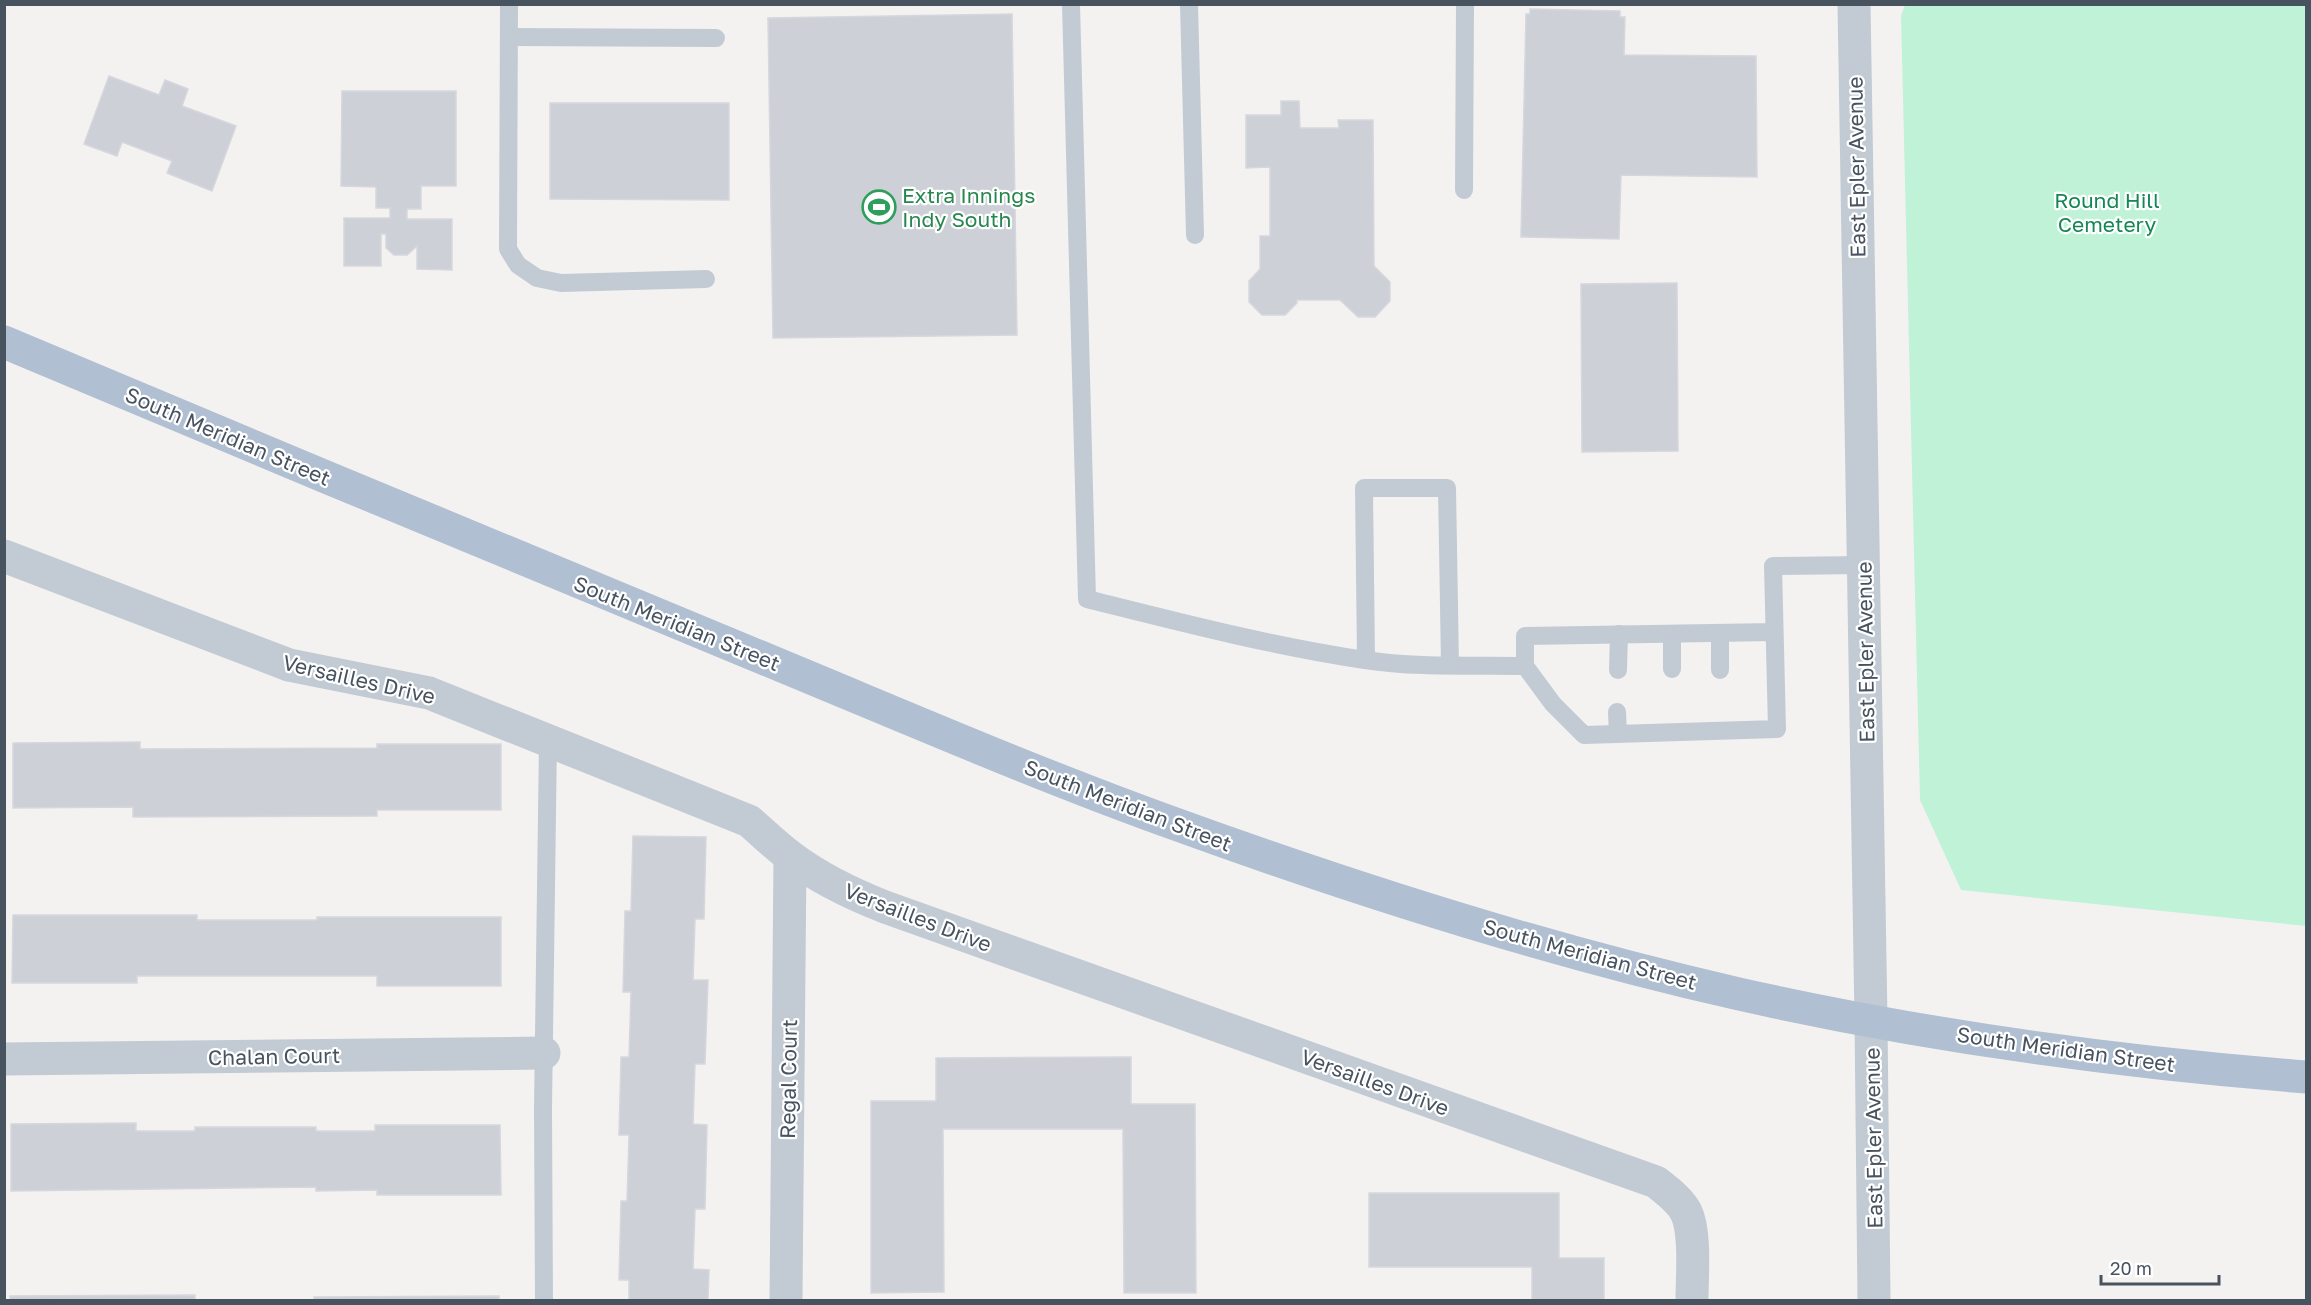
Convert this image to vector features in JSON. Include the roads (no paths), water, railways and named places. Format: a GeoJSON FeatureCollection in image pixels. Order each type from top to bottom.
{"type":"FeatureCollection","features":[{"type":"Feature","properties":{"kind":"main road","name":"South Meridian Street"},"geometry":{"type":"LineString","coordinates":[[4,342],[1029,768],[1169,822],[1396,900],[1521,937],[1737,993],[1872,1020],[1960,1036],[2091,1055],[2307,1077]]}},
{"type":"Feature","properties":{"kind":"street","name":"East Epler Avenue"},"geometry":{"type":"LineString","coordinates":[[1854,4],[1872,1020],[1874,1300]]}},
{"type":"Feature","properties":{"kind":"street","name":"Versailles Drive"},"geometry":{"type":"LineString","coordinates":[[4,556],[290,665],[429,693],[749,821],[790,857],[841,888],[885,908],[1656,1182],[1685,1210],[1691,1225],[1692,1300]]}},
{"type":"Feature","properties":{"kind":"street","name":"Regal Court"},"geometry":{"type":"LineString","coordinates":[[786,1300],[790,857]]}},
{"type":"Feature","properties":{"kind":"street","name":"Chalan Court"},"geometry":{"type":"LineString","coordinates":[[4,1059],[544,1053]]}},
{"type":"Feature","properties":{"kind":"lane"},"geometry":{"type":"LineString","coordinates":[[509,4],[508,249],[519,266],[537,278],[561,283],[706,279]]}},
{"type":"Feature","properties":{"kind":"lane"},"geometry":{"type":"LineString","coordinates":[[1071,4],[1087,599],[1210,630],[1366,660],[1450,665],[1525,666]]}},
{"type":"Feature","properties":{"kind":"lane"},"geometry":{"type":"LineString","coordinates":[[1189,4],[1195,235]]}},
{"type":"Feature","properties":{"kind":"lane"},"geometry":{"type":"LineString","coordinates":[[1464,189],[1466,4]]}},
{"type":"Feature","properties":{"kind":"lane"},"geometry":{"type":"LineString","coordinates":[[509,37],[716,38]]}},
{"type":"Feature","properties":{"kind":"lane"},"geometry":{"type":"LineString","coordinates":[[1366,660],[1364,488],[1447,488],[1450,665]]}},
{"type":"Feature","properties":{"kind":"lane"},"geometry":{"type":"LineString","coordinates":[[1774,632],[1525,636],[1525,666],[1553,704],[1584,735],[1618,734],[1673,723],[1721,722],[1777,729],[1773,566],[1864,565]]}},
{"type":"Feature","properties":{"kind":"lane"},"geometry":{"type":"LineString","coordinates":[[1720,633],[1720,670]]}},
{"type":"Feature","properties":{"kind":"lane"},"geometry":{"type":"LineString","coordinates":[[1618,670],[1619,634]]}},
{"type":"Feature","properties":{"kind":"lane"},"geometry":{"type":"LineString","coordinates":[[1671,634],[1672,669]]}},
{"type":"Feature","properties":{"kind":"lane"},"geometry":{"type":"LineString","coordinates":[[1617,712],[1618,734]]}},
{"type":"Feature","properties":{"kind":"lane"},"geometry":{"type":"LineString","coordinates":[[544,1300],[548,740]]}},
{"type":"Feature","properties":{"kind":"place","name":"Extra Innings Indy South"},"geometry":{"type":"Point","coordinates":[879,207]}},
{"type":"Feature","properties":{"kind":"park label","name":"Round Hill Cemetery"},"geometry":{"type":"Point","coordinates":[2107,212]}}]}
